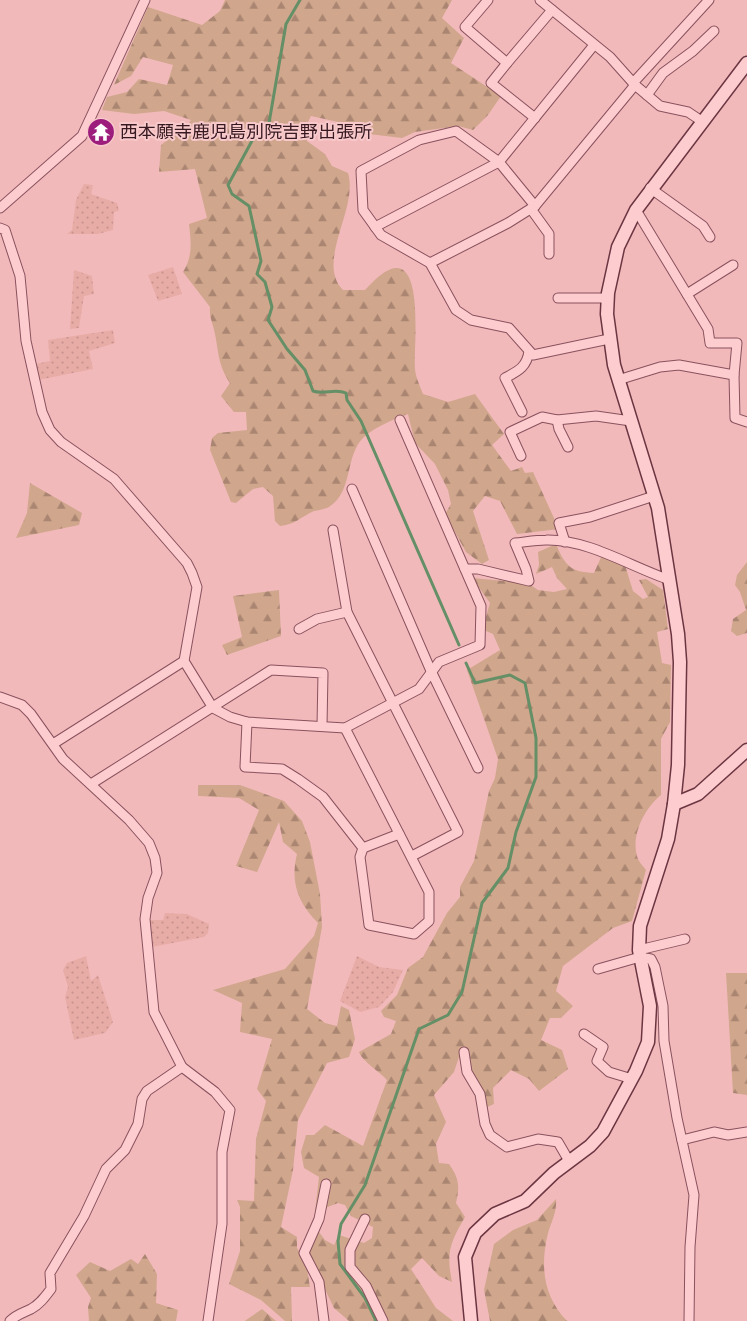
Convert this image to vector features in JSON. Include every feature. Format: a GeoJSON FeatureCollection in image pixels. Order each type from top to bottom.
{"type":"FeatureCollection","features":[{"type":"Feature","properties":{"kind":"street"},"geometry":{"type":"LineString","coordinates":[[0,208],[82,136],[145,0]]}},
{"type":"Feature","properties":{"kind":"street"},"geometry":{"type":"LineString","coordinates":[[488,0],[465,27],[507,63]]}},
{"type":"Feature","properties":{"kind":"street"},"geometry":{"type":"LineString","coordinates":[[540,0],[610,57],[634,84],[660,106],[688,112],[703,122]]}},
{"type":"Feature","properties":{"kind":"street"},"geometry":{"type":"LineString","coordinates":[[430,263],[508,224],[533,208],[634,84],[709,0]]}},
{"type":"Feature","properties":{"kind":"street"},"geometry":{"type":"LineString","coordinates":[[535,118],[492,83],[552,10]]}},
{"type":"Feature","properties":{"kind":"street"},"geometry":{"type":"LineString","coordinates":[[647,95],[663,73],[693,51],[714,31]]}},
{"type":"Feature","properties":{"kind":"street"},"geometry":{"type":"LineString","coordinates":[[375,227],[499,162],[594,45]]}},
{"type":"Feature","properties":{"kind":"street"},"geometry":{"type":"LineString","coordinates":[[471,1321],[465,1257],[475,1233],[495,1214],[525,1201],[569,1161],[590,1146],[603,1132],[632,1079],[648,1042],[650,1006],[639,954],[643,914],[668,839],[674,804],[678,766],[680,662],[670,580],[654,496],[618,380],[610,339],[608,298],[618,247],[636,210],[650,188],[747,63]]}},
{"type":"Feature","properties":{"kind":"street"},"geometry":{"type":"LineString","coordinates":[[549,254],[550,234],[499,162],[456,131],[420,140],[361,171],[363,210],[375,227],[381,235],[430,263],[456,310],[470,320],[509,328],[533,355],[610,339]]}},
{"type":"Feature","properties":{"kind":"street"},"geometry":{"type":"LineString","coordinates":[[650,188],[703,226],[710,237]]}},
{"type":"Feature","properties":{"kind":"street"},"geometry":{"type":"LineString","coordinates":[[636,210],[708,330],[710,343],[737,343],[734,376],[735,418],[747,422]]}},
{"type":"Feature","properties":{"kind":"street"},"geometry":{"type":"LineString","coordinates":[[0,228],[5,230],[20,276],[26,340],[42,412],[50,430],[61,442],[114,479],[187,564],[197,587],[184,662],[213,708],[247,722],[345,728],[392,705],[419,689],[439,662],[480,645],[481,606],[400,420]]}},
{"type":"Feature","properties":{"kind":"street"},"geometry":{"type":"LineString","coordinates":[[687,294],[733,265]]}},
{"type":"Feature","properties":{"kind":"street"},"geometry":{"type":"LineString","coordinates":[[558,298],[608,298]]}},
{"type":"Feature","properties":{"kind":"street"},"geometry":{"type":"LineString","coordinates":[[522,412],[505,378],[528,362],[529,351]]}},
{"type":"Feature","properties":{"kind":"street"},"geometry":{"type":"LineString","coordinates":[[618,380],[660,367],[679,364],[734,376]]}},
{"type":"Feature","properties":{"kind":"street"},"geometry":{"type":"LineString","coordinates":[[521,456],[510,432],[542,417],[558,420],[586,416],[631,421]]}},
{"type":"Feature","properties":{"kind":"street"},"geometry":{"type":"LineString","coordinates":[[558,420],[559,429],[568,447]]}},
{"type":"Feature","properties":{"kind":"street"},"geometry":{"type":"LineString","coordinates":[[352,489],[431,671],[478,768]]}},
{"type":"Feature","properties":{"kind":"street"},"geometry":{"type":"LineString","coordinates":[[565,542],[558,523],[590,517],[654,496]]}},
{"type":"Feature","properties":{"kind":"street"},"geometry":{"type":"LineString","coordinates":[[333,530],[347,612],[392,705],[458,832],[412,856]]}},
{"type":"Feature","properties":{"kind":"street"},"geometry":{"type":"LineString","coordinates":[[465,570],[478,569],[529,581],[515,543],[546,540],[565,542],[620,558],[647,573],[670,580]]}},
{"type":"Feature","properties":{"kind":"street"},"geometry":{"type":"LineString","coordinates":[[299,629],[317,619],[347,612]]}},
{"type":"Feature","properties":{"kind":"street"},"geometry":{"type":"LineString","coordinates":[[52,744],[184,662]]}},
{"type":"Feature","properties":{"kind":"street"},"geometry":{"type":"LineString","coordinates":[[91,784],[271,670],[320,672],[324,677],[322,726]]}},
{"type":"Feature","properties":{"kind":"street"},"geometry":{"type":"LineString","coordinates":[[0,698],[22,705],[32,714],[63,759],[129,820],[149,843],[155,858],[157,873],[148,898],[145,919],[154,1012],[163,1033],[182,1067],[214,1092],[230,1110],[222,1152],[222,1224],[208,1321]]}},
{"type":"Feature","properties":{"kind":"street"},"geometry":{"type":"LineString","coordinates":[[247,722],[245,768],[282,769],[298,778],[323,797],[362,848],[360,858],[369,925],[414,934],[428,921],[429,892],[345,728]]}},
{"type":"Feature","properties":{"kind":"street"},"geometry":{"type":"LineString","coordinates":[[674,804],[698,794],[747,750]]}},
{"type":"Feature","properties":{"kind":"street"},"geometry":{"type":"LineString","coordinates":[[362,848],[399,834]]}},
{"type":"Feature","properties":{"kind":"street"},"geometry":{"type":"LineString","coordinates":[[598,969],[685,939]]}},
{"type":"Feature","properties":{"kind":"street"},"geometry":{"type":"LineString","coordinates":[[639,954],[651,959],[655,966],[664,1017],[664,1041],[694,1195],[690,1248],[689,1321]]}},
{"type":"Feature","properties":{"kind":"street"},"geometry":{"type":"LineString","coordinates":[[584,1034],[603,1047],[598,1061],[609,1072],[632,1079]]}},
{"type":"Feature","properties":{"kind":"street"},"geometry":{"type":"LineString","coordinates":[[464,1052],[467,1072],[480,1094],[483,1116],[490,1135],[507,1147],[538,1139],[558,1142],[569,1161]]}},
{"type":"Feature","properties":{"kind":"street"},"geometry":{"type":"LineString","coordinates":[[10,1321],[18,1313],[31,1310],[41,1302],[51,1289],[50,1273],[84,1216],[106,1169],[125,1150],[138,1124],[142,1099],[147,1091],[182,1067]]}},
{"type":"Feature","properties":{"kind":"street"},"geometry":{"type":"LineString","coordinates":[[682,1140],[714,1132],[728,1135],[747,1132]]}},
{"type":"Feature","properties":{"kind":"street"},"geometry":{"type":"LineString","coordinates":[[324,1321],[319,1282],[304,1252],[319,1219],[326,1184]]}},
{"type":"Feature","properties":{"kind":"street"},"geometry":{"type":"LineString","coordinates":[[365,1219],[350,1250],[350,1267],[366,1286],[383,1321]]}},
{"type":"Feature","properties":{"kind":"shaded area"},"geometry":{"type":"Polygon","coordinates":[[[84,184],[93,185],[91,194],[117,203],[119,211],[114,212],[113,230],[98,234],[67,234],[72,230],[76,200],[84,184]]]}},
{"type":"Feature","properties":{"kind":"shaded area"},"geometry":{"type":"Polygon","coordinates":[[[173,267],[182,294],[158,301],[148,275],[173,267]]]}},
{"type":"Feature","properties":{"kind":"shaded area"},"geometry":{"type":"Polygon","coordinates":[[[74,270],[92,276],[94,294],[84,296],[79,328],[70,329],[74,270]]]}},
{"type":"Feature","properties":{"kind":"shaded area"},"geometry":{"type":"Polygon","coordinates":[[[113,330],[115,343],[89,351],[93,369],[38,380],[36,364],[50,361],[48,340],[113,330]]]}},
{"type":"Feature","properties":{"kind":"shaded area"},"geometry":{"type":"Polygon","coordinates":[[[165,913],[187,914],[209,924],[208,933],[204,937],[152,947],[147,920],[163,920],[165,913]]]}},
{"type":"Feature","properties":{"kind":"shaded area"},"geometry":{"type":"Polygon","coordinates":[[[86,956],[91,981],[98,975],[113,1022],[105,1033],[74,1040],[65,997],[68,987],[63,970],[67,963],[86,956]]]}},
{"type":"Feature","properties":{"kind":"shaded area"},"geometry":{"type":"Polygon","coordinates":[[[357,956],[379,967],[403,970],[393,992],[379,1007],[360,1012],[340,1001],[357,956]]]}},
{"type":"Feature","properties":{"kind":"green space"},"geometry":{"type":"Polygon","coordinates":[[[225,0],[452,0],[442,18],[464,38],[451,63],[501,96],[488,115],[473,130],[458,126],[415,132],[402,138],[369,134],[363,122],[338,122],[311,116],[306,126],[307,141],[325,154],[332,166],[348,173],[350,187],[348,202],[335,250],[334,265],[336,278],[343,290],[365,290],[382,274],[396,268],[406,273],[412,285],[415,302],[415,371],[423,394],[448,402],[475,394],[504,434],[492,445],[511,471],[522,467],[525,473],[533,472],[559,529],[517,534],[500,501],[485,496],[473,511],[489,560],[482,564],[466,552],[445,514],[451,504],[448,490],[435,464],[415,443],[408,414],[379,426],[364,437],[354,454],[342,492],[329,507],[314,511],[293,522],[280,526],[275,521],[273,496],[263,487],[253,489],[236,503],[231,502],[210,450],[212,438],[218,433],[247,430],[246,412],[234,412],[221,396],[230,383],[223,371],[210,307],[183,272],[190,255],[189,224],[207,218],[195,169],[159,172],[161,145],[181,131],[191,120],[164,111],[134,114],[102,110],[107,97],[127,92],[139,79],[167,85],[173,65],[143,57],[131,76],[114,85],[148,7],[202,25],[220,11],[225,0]]]}},
{"type":"Feature","properties":{"kind":"green space"},"geometry":{"type":"Polygon","coordinates":[[[30,483],[82,513],[79,525],[16,538],[27,513],[30,483]]]}},
{"type":"Feature","properties":{"kind":"green space"},"geometry":{"type":"Polygon","coordinates":[[[556,544],[566,563],[580,571],[594,573],[602,555],[624,562],[633,591],[643,599],[648,597],[639,580],[646,579],[663,590],[668,629],[657,632],[662,663],[671,665],[670,722],[661,739],[661,795],[645,814],[636,839],[638,858],[646,870],[632,921],[613,928],[563,966],[556,991],[573,1006],[561,1018],[550,1018],[541,1040],[562,1050],[568,1069],[539,1091],[529,1079],[511,1070],[493,1088],[494,1104],[485,1108],[462,1069],[459,1057],[454,1072],[434,1095],[446,1122],[436,1144],[439,1163],[449,1164],[457,1178],[458,1192],[456,1203],[465,1217],[451,1248],[449,1263],[452,1282],[439,1276],[422,1258],[411,1269],[436,1308],[453,1321],[349,1321],[334,1308],[307,1252],[316,1228],[325,1240],[334,1245],[339,1235],[364,1243],[372,1238],[373,1227],[351,1216],[345,1205],[338,1203],[315,1212],[319,1177],[304,1168],[301,1152],[306,1135],[314,1135],[325,1125],[363,1146],[387,1080],[359,1052],[391,1034],[396,1021],[384,1017],[381,1011],[397,995],[408,968],[423,957],[447,913],[460,897],[460,887],[474,861],[498,759],[467,670],[500,650],[493,634],[486,631],[484,623],[490,603],[472,578],[528,583],[538,590],[554,592],[567,589],[557,578],[552,567],[536,574],[539,565],[538,552],[556,544]]]}},
{"type":"Feature","properties":{"kind":"green space"},"geometry":{"type":"Polygon","coordinates":[[[747,562],[747,633],[737,636],[731,631],[733,619],[746,610],[740,592],[735,585],[737,575],[747,562]]]}},
{"type":"Feature","properties":{"kind":"green space"},"geometry":{"type":"Polygon","coordinates":[[[279,590],[281,636],[227,655],[222,645],[242,637],[233,596],[279,590]]]}},
{"type":"Feature","properties":{"kind":"green space"},"geometry":{"type":"Polygon","coordinates":[[[198,785],[240,785],[284,801],[302,821],[310,842],[320,894],[322,927],[307,1009],[325,1023],[337,1026],[341,1006],[349,1010],[355,1039],[349,1057],[327,1063],[298,1120],[293,1170],[281,1227],[297,1237],[297,1248],[306,1263],[310,1287],[291,1287],[292,1321],[285,1321],[261,1300],[229,1284],[240,1251],[240,1207],[237,1200],[254,1201],[256,1139],[266,1101],[257,1089],[272,1039],[240,1032],[242,1003],[213,990],[285,969],[314,936],[318,923],[305,908],[297,891],[295,864],[297,854],[283,842],[279,822],[257,872],[236,866],[259,810],[239,798],[198,796],[198,785]]]}},
{"type":"Feature","properties":{"kind":"green space"},"geometry":{"type":"Polygon","coordinates":[[[726,973],[747,973],[747,1095],[733,1093],[726,973]]]}},
{"type":"Feature","properties":{"kind":"green space"},"geometry":{"type":"Polygon","coordinates":[[[556,1199],[555,1212],[548,1233],[544,1269],[548,1291],[567,1321],[490,1321],[484,1290],[494,1244],[513,1230],[537,1220],[556,1199]]]}},
{"type":"Feature","properties":{"kind":"green space"},"geometry":{"type":"Polygon","coordinates":[[[145,1254],[157,1274],[156,1303],[178,1310],[176,1321],[89,1321],[88,1307],[91,1298],[76,1275],[90,1262],[110,1271],[131,1259],[138,1264],[145,1254]]]}},
{"type":"Feature","properties":{"kind":"green space"},"geometry":{"type":"Polygon","coordinates":[[[262,1309],[276,1321],[245,1321],[246,1320],[262,1309]]]}},
{"type":"Feature","properties":{"kind":"waterway"},"geometry":{"type":"LineString","coordinates":[[300,0],[286,24],[269,123],[263,136],[253,139],[228,185],[232,194],[249,206],[261,261],[257,274],[265,282],[272,307],[268,320],[287,349],[305,370],[313,391],[338,391],[346,393],[347,400],[361,421],[459,645]]}},
{"type":"Feature","properties":{"kind":"waterway"},"geometry":{"type":"LineString","coordinates":[[376,1321],[365,1298],[340,1264],[338,1241],[341,1224],[365,1185],[419,1029],[448,1015],[462,992],[482,903],[508,868],[516,832],[536,777],[536,738],[525,683],[510,675],[475,683],[466,663]]}},
{"type":"Feature","properties":{"kind":"place","name":"西本願寺鹿児島別院吉野出張所"},"geometry":{"type":"Point","coordinates":[101,132]}}]}
